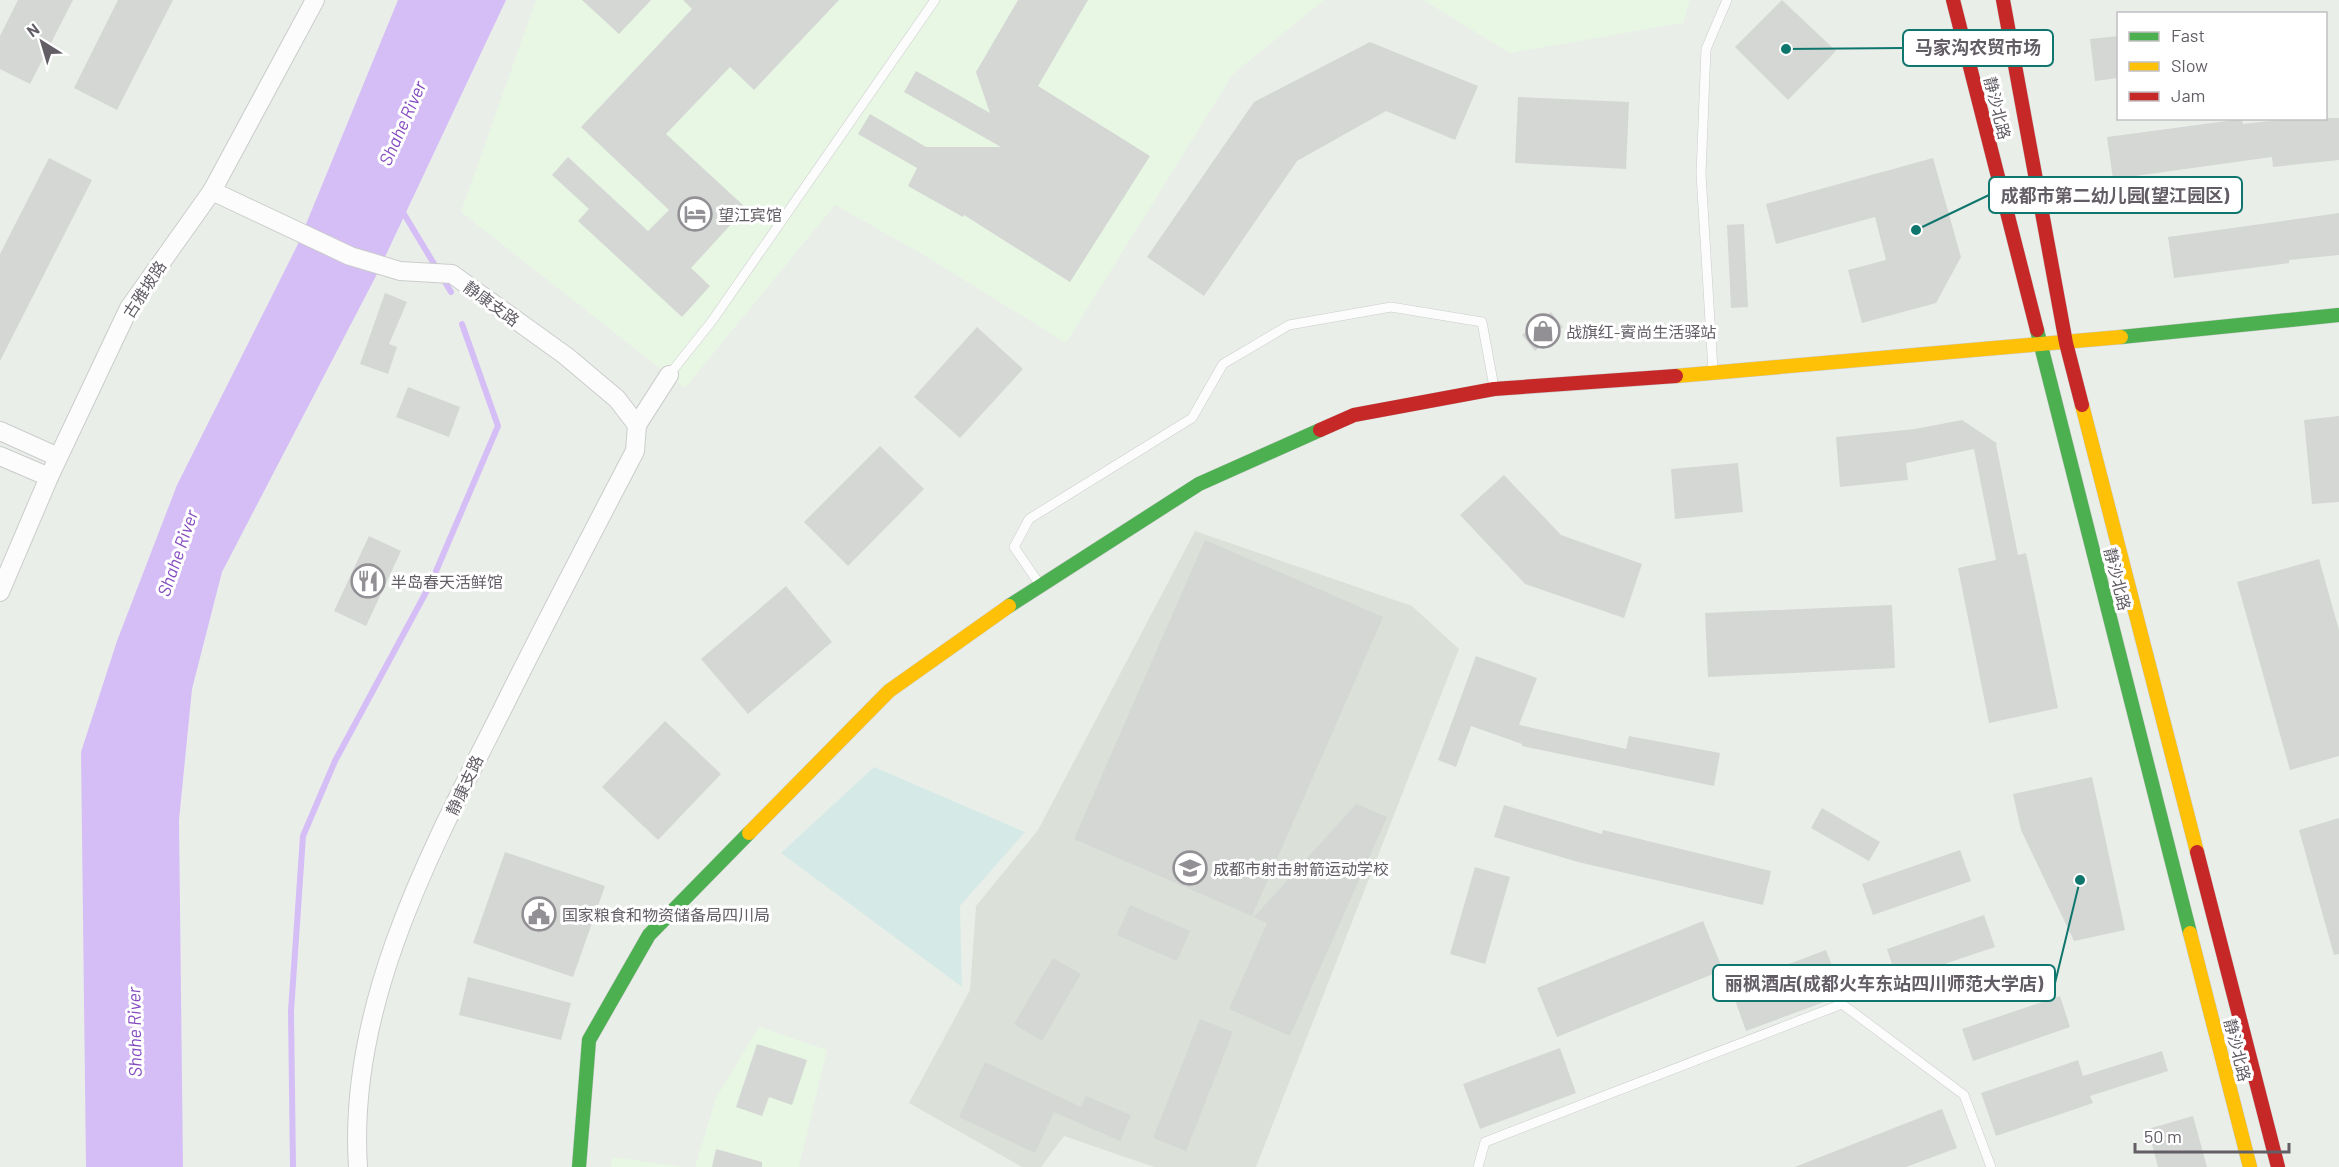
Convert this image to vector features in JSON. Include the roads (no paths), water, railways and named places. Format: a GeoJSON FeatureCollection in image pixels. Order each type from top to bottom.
{"type":"FeatureCollection","features":[{"type":"Feature","properties":{"kind":"street","name":"古雅坡路"},"geometry":{"type":"LineString","coordinates":[[0,592],[58,457],[129,308],[212,190],[315,0]]}},
{"type":"Feature","properties":{"kind":"street","name":"静沙北路"},"geometry":{"type":"LineString","coordinates":[[1953,0],[2250,1167]]}},
{"type":"Feature","properties":{"kind":"street","name":"静沙北路"},"geometry":{"type":"LineString","coordinates":[[2003,0],[2066,344],[2278,1167]]}},
{"type":"Feature","properties":{"kind":"street","name":"静康支路"},"geometry":{"type":"LineString","coordinates":[[212,190],[350,256],[400,271],[452,274],[566,356],[617,399],[637,425]]}},
{"type":"Feature","properties":{"kind":"street"},"geometry":{"type":"LineString","coordinates":[[579,1167],[588,1040],[648,935],[889,691],[1039,584],[1199,484],[1354,415],[1494,389],[1713,373],[2040,343],[2066,344],[2339,315]]}},
{"type":"Feature","properties":{"kind":"street","name":"静康支路"},"geometry":{"type":"LineString","coordinates":[[358,1167],[356,1146],[365,1047],[389,953],[464,784],[635,451],[637,425],[669,375]]}},
{"type":"Feature","properties":{"kind":"street"},"geometry":{"type":"LineString","coordinates":[[0,431],[58,457]]}},
{"type":"Feature","properties":{"kind":"street"},"geometry":{"type":"LineString","coordinates":[[0,456],[49,477]]}},
{"type":"Feature","properties":{"kind":"lane"},"geometry":{"type":"LineString","coordinates":[[669,375],[712,321],[935,0]]}},
{"type":"Feature","properties":{"kind":"lane"},"geometry":{"type":"LineString","coordinates":[[1713,373],[1701,174],[1706,49],[1727,0]]}},
{"type":"Feature","properties":{"kind":"lane"},"geometry":{"type":"LineString","coordinates":[[1039,584],[1014,547],[1029,519],[1192,418],[1223,364],[1289,325],[1391,307],[1482,322],[1494,389]]}},
{"type":"Feature","properties":{"kind":"lane"},"geometry":{"type":"LineString","coordinates":[[1478,1167],[1485,1142],[1842,1004],[1964,1095],[1991,1167]]}},
{"type":"Feature","properties":{"kind":"water","name":"Shahe River"},"geometry":{"type":"Polygon","coordinates":[[[398,0],[506,0],[376,276],[222,572],[192,689],[179,820],[183,1167],[86,1167],[81,752],[117,641],[177,485],[297,246],[398,0]]]}},
{"type":"Feature","properties":{"kind":"waterway"},"geometry":{"type":"LineString","coordinates":[[401,209],[451,292]]}},
{"type":"Feature","properties":{"kind":"waterway"},"geometry":{"type":"LineString","coordinates":[[293,1167],[291,1011],[303,836],[335,761],[431,583],[498,426],[462,324]]}},
{"type":"Feature","properties":{"kind":"place","name":"马家沟农贸市场"},"geometry":{"type":"Point","coordinates":[1786,49]}},
{"type":"Feature","properties":{"kind":"place","name":"望江宾馆"},"geometry":{"type":"Point","coordinates":[695,214]}},
{"type":"Feature","properties":{"kind":"place","name":"成都市第二幼儿园(望江园区)"},"geometry":{"type":"Point","coordinates":[1916,230]}},
{"type":"Feature","properties":{"kind":"place","name":"战旗红-賨尚生活驿站"},"geometry":{"type":"Point","coordinates":[1543,331]}},
{"type":"Feature","properties":{"kind":"place","name":"半岛春天活鲜馆"},"geometry":{"type":"Point","coordinates":[368,581]}},
{"type":"Feature","properties":{"kind":"place","name":"成都市射击射箭运动学校"},"geometry":{"type":"Point","coordinates":[1190,868]}},
{"type":"Feature","properties":{"kind":"place","name":"丽枫酒店(成都火车东站四川师范大学店)"},"geometry":{"type":"Point","coordinates":[2080,880]}},
{"type":"Feature","properties":{"kind":"place","name":"国家粮食和物资储备局四川局"},"geometry":{"type":"Point","coordinates":[539,914]}}]}
